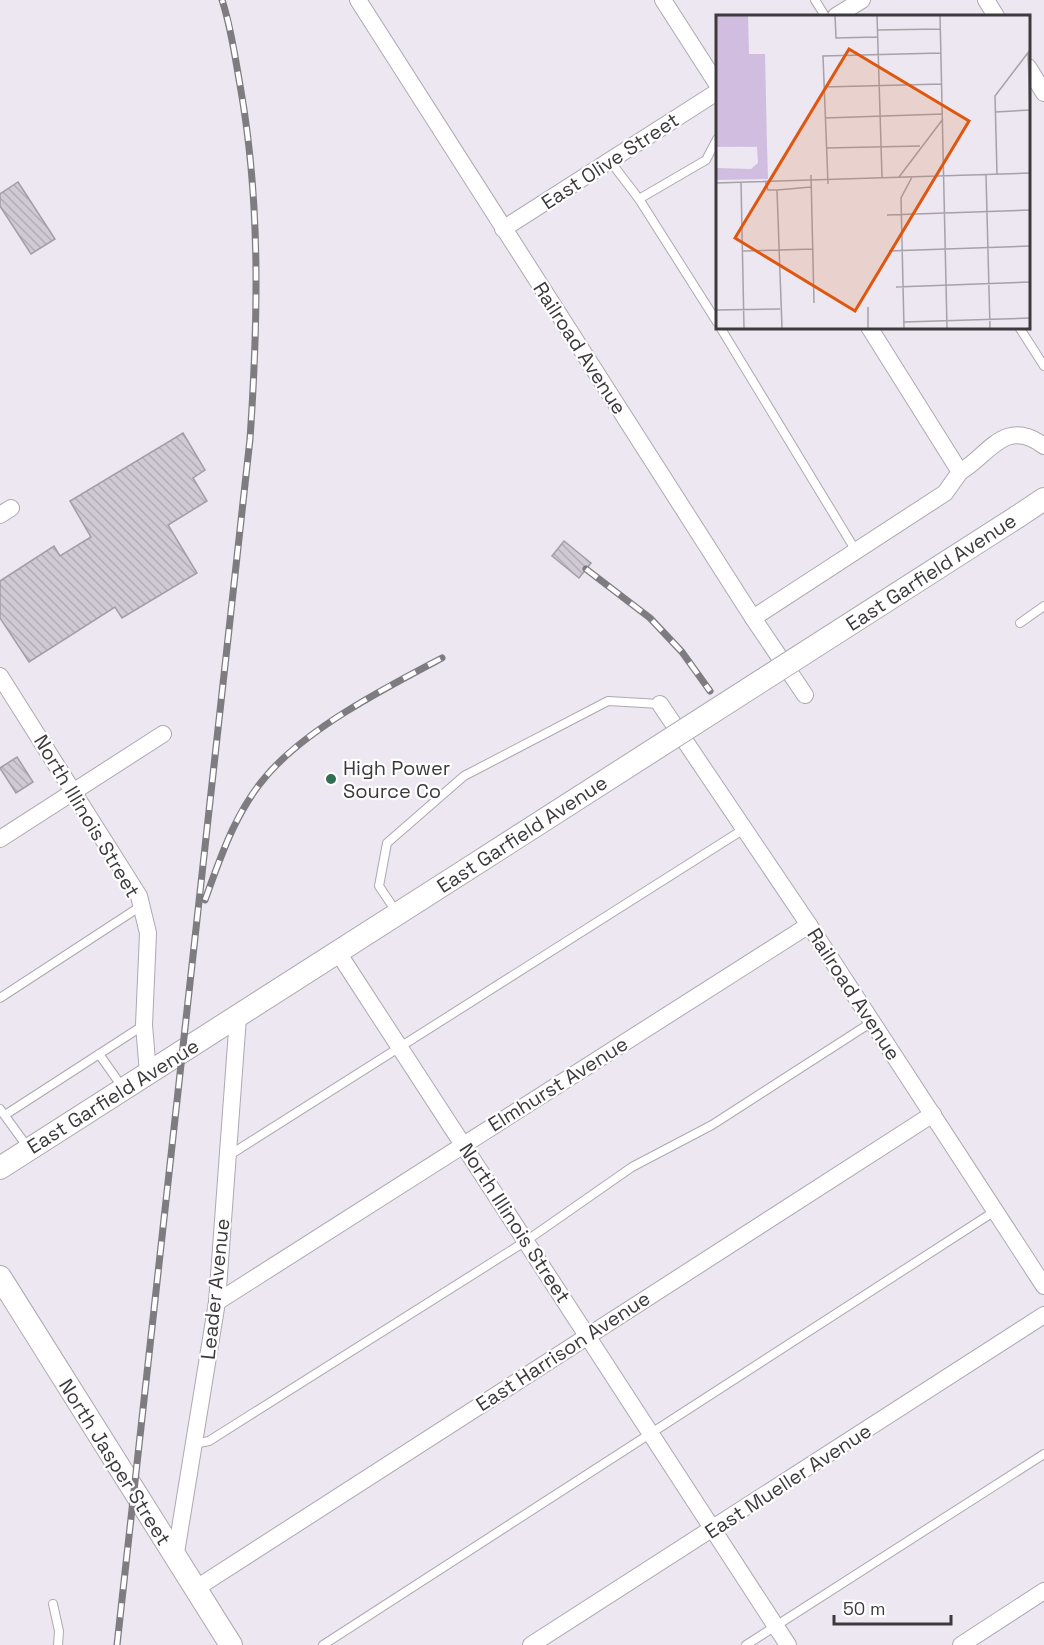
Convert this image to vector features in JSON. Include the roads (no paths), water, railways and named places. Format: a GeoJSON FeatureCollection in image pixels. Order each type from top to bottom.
{"type":"FeatureCollection","features":[{"type":"Feature","properties":{"kind":"street","name":"Railroad Avenue"},"geometry":{"type":"LineString","coordinates":[[358,0],[753,618],[805,695]]}},
{"type":"Feature","properties":{"kind":"street"},"geometry":{"type":"LineString","coordinates":[[663,0],[716,82]]}},
{"type":"Feature","properties":{"kind":"street"},"geometry":{"type":"LineString","coordinates":[[838,15],[862,0]]}},
{"type":"Feature","properties":{"kind":"street"},"geometry":{"type":"LineString","coordinates":[[986,0],[995,15]]}},
{"type":"Feature","properties":{"kind":"street"},"geometry":{"type":"LineString","coordinates":[[1029,69],[1044,93]]}},
{"type":"Feature","properties":{"kind":"street","name":"East Olive Street"},"geometry":{"type":"LineString","coordinates":[[503,229],[716,93]]}},
{"type":"Feature","properties":{"kind":"street"},"geometry":{"type":"LineString","coordinates":[[870,328],[960,472]]}},
{"type":"Feature","properties":{"kind":"street"},"geometry":{"type":"LineString","coordinates":[[753,618],[945,493],[960,472],[975,464],[990,445],[1004,437],[1022,436],[1044,446]]}},
{"type":"Feature","properties":{"kind":"street","name":"East Garfield Avenue"},"geometry":{"type":"LineString","coordinates":[[0,1168],[339,954],[1044,499]]}},
{"type":"Feature","properties":{"kind":"street","name":"North Illinois Street"},"geometry":{"type":"LineString","coordinates":[[1,678],[139,896],[148,933],[144,1025],[148,1073]]}},
{"type":"Feature","properties":{"kind":"street","name":"Railroad Avenue"},"geometry":{"type":"LineString","coordinates":[[660,704],[933,1114],[1044,1286]]}},
{"type":"Feature","properties":{"kind":"street"},"geometry":{"type":"LineString","coordinates":[[0,839],[163,734]]}},
{"type":"Feature","properties":{"kind":"street","name":"Elmhurst Avenue"},"geometry":{"type":"LineString","coordinates":[[217,1302],[808,925]]}},
{"type":"Feature","properties":{"kind":"street","name":"North Illinois Street"},"geometry":{"type":"LineString","coordinates":[[339,954],[465,1144],[788,1645]]}},
{"type":"Feature","properties":{"kind":"street","name":"Leader Avenue"},"geometry":{"type":"LineString","coordinates":[[175,1558],[217,1302],[238,1017]]}},
{"type":"Feature","properties":{"kind":"street","name":"East Harrison Avenue"},"geometry":{"type":"LineString","coordinates":[[195,1589],[586,1335],[933,1114]]}},
{"type":"Feature","properties":{"kind":"street","name":"North Jasper Street"},"geometry":{"type":"LineString","coordinates":[[0,1277],[231,1645]]}},
{"type":"Feature","properties":{"kind":"street","name":"East Mueller Avenue"},"geometry":{"type":"LineString","coordinates":[[531,1645],[1044,1315]]}},
{"type":"Feature","properties":{"kind":"street"},"geometry":{"type":"LineString","coordinates":[[962,1645],[1044,1591]]}},
{"type":"Feature","properties":{"kind":"lane"},"geometry":{"type":"LineString","coordinates":[[815,0],[824,15]]}},
{"type":"Feature","properties":{"kind":"lane"},"geometry":{"type":"LineString","coordinates":[[639,199],[706,160],[716,141]]}},
{"type":"Feature","properties":{"kind":"lane"},"geometry":{"type":"LineString","coordinates":[[610,161],[639,199],[716,320]]}},
{"type":"Feature","properties":{"kind":"lane"},"geometry":{"type":"LineString","coordinates":[[721,328],[856,551]]}},
{"type":"Feature","properties":{"kind":"lane"},"geometry":{"type":"LineString","coordinates":[[1020,328],[1044,366]]}},
{"type":"Feature","properties":{"kind":"lane"},"geometry":{"type":"LineString","coordinates":[[1020,623],[1044,606]]}},
{"type":"Feature","properties":{"kind":"lane"},"geometry":{"type":"LineString","coordinates":[[398,915],[379,886],[387,843],[464,776],[608,701],[660,704]]}},
{"type":"Feature","properties":{"kind":"lane"},"geometry":{"type":"LineString","coordinates":[[228,1156],[744,829]]}},
{"type":"Feature","properties":{"kind":"lane"},"geometry":{"type":"LineString","coordinates":[[0,998],[141,906]]}},
{"type":"Feature","properties":{"kind":"lane"},"geometry":{"type":"LineString","coordinates":[[194,1444],[209,1441],[526,1241],[632,1167],[712,1125],[872,1022]]}},
{"type":"Feature","properties":{"kind":"lane"},"geometry":{"type":"LineString","coordinates":[[29,1149],[2,1112],[144,1025]]}},
{"type":"Feature","properties":{"kind":"lane"},"geometry":{"type":"LineString","coordinates":[[99,1054],[124,1089]]}},
{"type":"Feature","properties":{"kind":"lane"},"geometry":{"type":"LineString","coordinates":[[322,1645],[995,1211]]}},
{"type":"Feature","properties":{"kind":"lane"},"geometry":{"type":"LineString","coordinates":[[746,1645],[1044,1454]]}},
{"type":"Feature","properties":{"kind":"lane"},"geometry":{"type":"LineString","coordinates":[[53,1604],[59,1631],[58,1645]]}},
{"type":"Feature","properties":{"kind":"railway"},"geometry":{"type":"LineString","coordinates":[[117,1645],[250,439],[256,306],[255,217],[247,129],[228,21],[222,0]]}},
{"type":"Feature","properties":{"kind":"railway"},"geometry":{"type":"LineString","coordinates":[[586,569],[650,618],[682,652],[710,691]]}},
{"type":"Feature","properties":{"kind":"railway"},"geometry":{"type":"LineString","coordinates":[[205,900],[238,818],[268,774],[305,740],[327,724],[442,658]]}},
{"type":"Feature","properties":{"kind":"place","name":"High Power Source Co"},"geometry":{"type":"Point","coordinates":[331,779]}}]}
